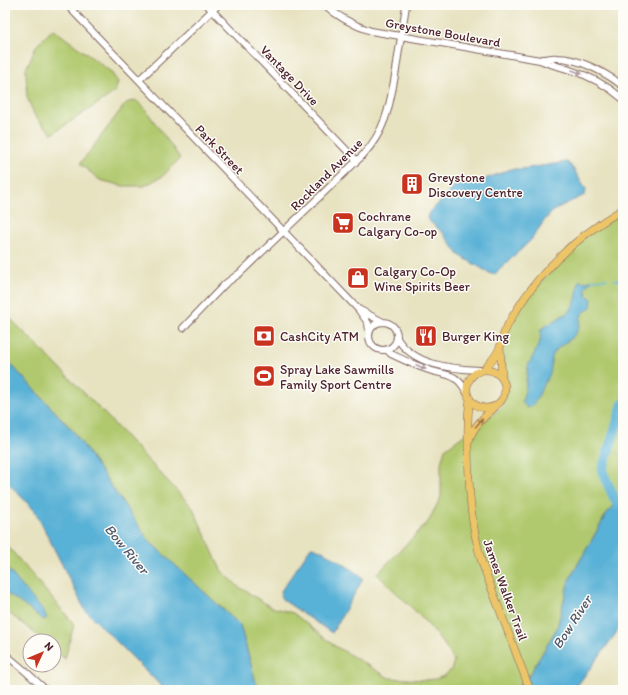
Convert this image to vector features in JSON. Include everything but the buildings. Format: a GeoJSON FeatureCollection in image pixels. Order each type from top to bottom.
{"type":"FeatureCollection","features":[{"type":"Feature","properties":{"kind":"main road"},"geometry":{"type":"LineString","coordinates":[[500,347],[504,395],[498,404],[492,407],[480,407],[474,404],[469,396],[469,381],[472,376],[492,361],[500,347],[504,333],[511,318],[525,297],[560,256],[584,235],[623,209]]}},
{"type":"Feature","properties":{"kind":"main road"},"geometry":{"type":"LineString","coordinates":[[482,370],[494,371],[502,379]]}},
{"type":"Feature","properties":{"kind":"main road","name":"James Walker Trail"},"geometry":{"type":"LineString","coordinates":[[469,396],[467,418],[469,498],[476,543],[499,611],[530,690]]}},
{"type":"Feature","properties":{"kind":"main road","name":"James Walker Trail"},"geometry":{"type":"LineString","coordinates":[[468,447],[472,433],[477,424],[498,404]]}},
{"type":"Feature","properties":{"kind":"street","name":"Park Street"},"geometry":{"type":"LineString","coordinates":[[67,5],[283,232],[358,308],[368,323],[369,333]]}},
{"type":"Feature","properties":{"kind":"street","name":"Vantage Drive"},"geometry":{"type":"LineString","coordinates":[[207,5],[357,161]]}},
{"type":"Feature","properties":{"kind":"street"},"geometry":{"type":"LineString","coordinates":[[139,80],[218,5]]}},
{"type":"Feature","properties":{"kind":"street","name":"Greystone Boulevard"},"geometry":{"type":"LineString","coordinates":[[325,5],[340,17],[361,28],[540,60],[555,67],[588,76],[622,96]]}},
{"type":"Feature","properties":{"kind":"street","name":"Rockland Avenue"},"geometry":{"type":"LineString","coordinates":[[183,328],[226,284],[240,273],[357,161],[376,140],[390,105],[406,5]]}},
{"type":"Feature","properties":{"kind":"street","name":"Greystone Boulevard"},"geometry":{"type":"LineString","coordinates":[[540,60],[558,58],[576,62],[596,70],[623,86]]}},
{"type":"Feature","properties":{"kind":"street","name":"Park Street"},"geometry":{"type":"LineString","coordinates":[[358,308],[383,322]]}},
{"type":"Feature","properties":{"kind":"street"},"geometry":{"type":"LineString","coordinates":[[383,322],[391,324],[397,332],[397,338],[394,346],[387,350],[379,350],[372,346],[369,333],[375,325],[383,322]]}},
{"type":"Feature","properties":{"kind":"street"},"geometry":{"type":"LineString","coordinates":[[397,338],[404,349],[427,361],[445,366],[482,370]]}},
{"type":"Feature","properties":{"kind":"street"},"geometry":{"type":"LineString","coordinates":[[387,350],[391,354],[424,369],[455,377],[461,382],[469,396]]}},
{"type":"Feature","properties":{"kind":"street"},"geometry":{"type":"LineString","coordinates":[[5,654],[46,690]]}},
{"type":"Feature","properties":{"kind":"green space"},"geometry":{"type":"Polygon","coordinates":[[[53,29],[110,71],[118,82],[115,92],[52,134],[35,116],[27,97],[26,69],[36,46],[53,29]]]}},
{"type":"Feature","properties":{"kind":"green space"},"geometry":{"type":"Polygon","coordinates":[[[135,100],[143,106],[180,158],[163,176],[144,186],[123,186],[100,180],[80,164],[126,103],[135,100]]]}},
{"type":"Feature","properties":{"kind":"green space"},"geometry":{"type":"Polygon","coordinates":[[[623,212],[623,493],[607,513],[569,580],[557,628],[530,674],[515,690],[258,690],[240,625],[150,542],[73,431],[5,358],[5,313],[101,410],[193,508],[221,570],[239,587],[271,607],[293,613],[335,646],[389,678],[426,680],[436,679],[444,676],[451,670],[454,661],[439,637],[377,574],[428,522],[441,497],[441,463],[445,449],[501,408],[509,385],[500,347],[511,318],[570,247],[623,212]]]}},
{"type":"Feature","properties":{"kind":"green space"},"geometry":{"type":"Polygon","coordinates":[[[5,543],[74,624],[65,659],[62,656],[62,633],[35,633],[5,610],[5,543]]]}},
{"type":"Feature","properties":{"kind":"water"},"geometry":{"type":"Polygon","coordinates":[[[567,162],[572,167],[586,189],[585,195],[561,206],[551,213],[531,240],[495,274],[491,274],[459,255],[443,233],[427,219],[429,212],[444,199],[454,186],[459,183],[480,181],[511,169],[522,169],[567,162]]]}},
{"type":"Feature","properties":{"kind":"water"},"geometry":{"type":"Polygon","coordinates":[[[591,280],[591,283],[585,289],[587,292],[586,295],[592,299],[591,307],[582,314],[575,334],[554,353],[549,376],[533,404],[527,408],[522,402],[528,366],[540,342],[541,329],[570,311],[576,300],[579,281],[587,282],[591,280]]]}},
{"type":"Feature","properties":{"kind":"water","name":"Bow River"},"geometry":{"type":"Polygon","coordinates":[[[5,358],[73,431],[150,542],[240,625],[258,690],[165,690],[85,610],[35,511],[5,480],[5,358]]]}},
{"type":"Feature","properties":{"kind":"water","name":"Bow River"},"geometry":{"type":"Polygon","coordinates":[[[623,493],[623,624],[574,690],[515,690],[530,674],[557,628],[569,580],[607,513],[623,493]]]}},
{"type":"Feature","properties":{"kind":"water"},"geometry":{"type":"Polygon","coordinates":[[[311,547],[316,548],[338,560],[363,579],[332,633],[283,600],[280,596],[281,591],[311,547]]]}},
{"type":"Feature","properties":{"kind":"water"},"geometry":{"type":"Polygon","coordinates":[[[5,566],[44,612],[47,618],[44,620],[5,592],[5,566]]]}},
{"type":"Feature","properties":{"kind":"waterway"},"geometry":{"type":"LineString","coordinates":[[591,280],[607,279]]}},
{"type":"Feature","properties":{"kind":"waterway"},"geometry":{"type":"LineString","coordinates":[[614,280],[623,280]]}},
{"type":"Feature","properties":{"kind":"waterway"},"geometry":{"type":"LineString","coordinates":[[616,502],[602,471],[623,404]]}},
{"type":"Feature","properties":{"kind":"place","name":"Greystone Discovery Centre"},"geometry":{"type":"Point","coordinates":[412,184]}},
{"type":"Feature","properties":{"kind":"place","name":"Cochrane Calgary Co-op"},"geometry":{"type":"Point","coordinates":[343,223]}},
{"type":"Feature","properties":{"kind":"place","name":"Calgary Co-Op Wine Spirits Beer"},"geometry":{"type":"Point","coordinates":[358,278]}},
{"type":"Feature","properties":{"kind":"place","name":"CashCity ATM"},"geometry":{"type":"Point","coordinates":[264,336]}},
{"type":"Feature","properties":{"kind":"place","name":"Burger King"},"geometry":{"type":"Point","coordinates":[426,336]}},
{"type":"Feature","properties":{"kind":"place","name":"Spray Lake Sawmills Family Sport Centre"},"geometry":{"type":"Point","coordinates":[264,376]}}]}
